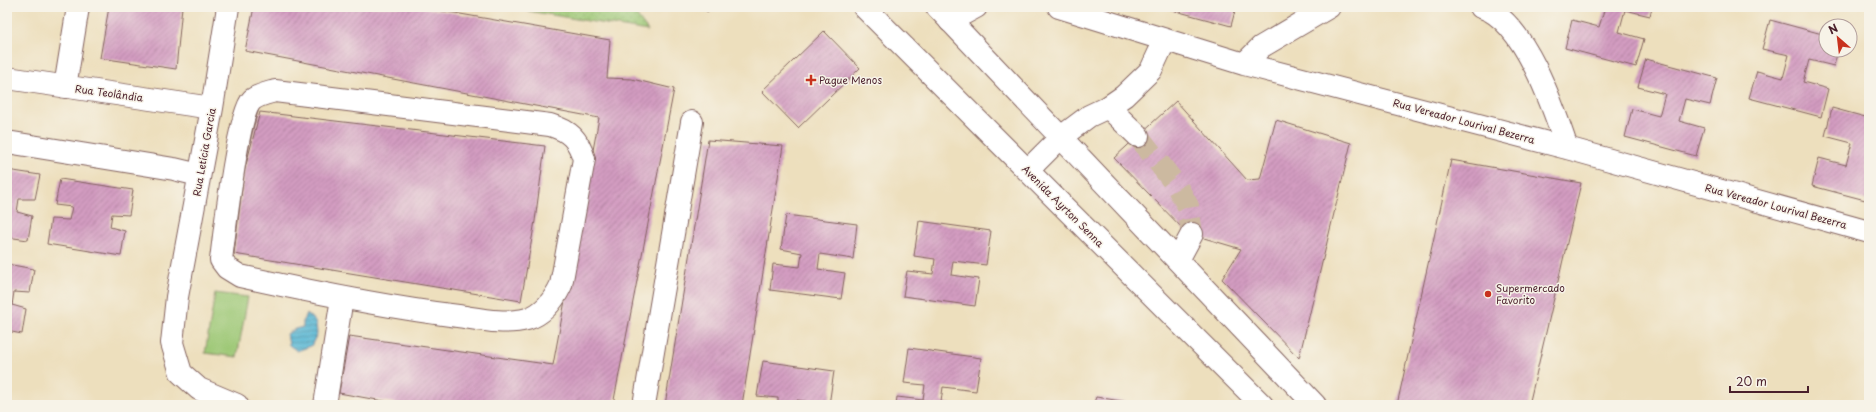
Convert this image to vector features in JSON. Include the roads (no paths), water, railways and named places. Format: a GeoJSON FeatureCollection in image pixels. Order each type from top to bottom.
{"type":"FeatureCollection","features":[{"type":"Feature","properties":{"kind":"street"},"geometry":{"type":"LineString","coordinates":[[65,87],[78,7]]}},
{"type":"Feature","properties":{"kind":"street","name":"Rua Letícia Garcia"},"geometry":{"type":"LineString","coordinates":[[228,7],[212,108],[177,297],[172,343],[181,373],[199,389],[237,405]]}},
{"type":"Feature","properties":{"kind":"street","name":"Avenida Ayrton Senna"},"geometry":{"type":"LineString","coordinates":[[864,7],[1262,405]]}},
{"type":"Feature","properties":{"kind":"street"},"geometry":{"type":"LineString","coordinates":[[944,14],[976,7]]}},
{"type":"Feature","properties":{"kind":"street","name":"Rua Vereador Lourival Bezerra"},"geometry":{"type":"LineString","coordinates":[[1059,7],[1244,64],[1567,148],[1869,232]]}},
{"type":"Feature","properties":{"kind":"street"},"geometry":{"type":"LineString","coordinates":[[1244,64],[1261,47],[1329,7]]}},
{"type":"Feature","properties":{"kind":"street"},"geometry":{"type":"LineString","coordinates":[[1481,7],[1487,9],[1504,22],[1524,46],[1550,98],[1567,148]]}},
{"type":"Feature","properties":{"kind":"street"},"geometry":{"type":"LineString","coordinates":[[944,14],[1315,405]]}},
{"type":"Feature","properties":{"kind":"street"},"geometry":{"type":"LineString","coordinates":[[1028,170],[1062,138],[1089,116],[1108,107],[1124,96],[1151,70],[1165,40]]}},
{"type":"Feature","properties":{"kind":"street","name":"Rua Teolândia"},"geometry":{"type":"LineString","coordinates":[[7,78],[212,108]]}},
{"type":"Feature","properties":{"kind":"street"},"geometry":{"type":"LineString","coordinates":[[275,91],[550,125],[563,129],[573,137],[578,144],[584,159],[561,286],[556,296],[538,313],[527,319],[510,321],[342,298],[240,276],[227,268],[221,260],[224,227],[240,138],[247,108],[252,100],[275,91]]}},
{"type":"Feature","properties":{"kind":"street"},"geometry":{"type":"LineString","coordinates":[[1108,107],[1138,136]]}},
{"type":"Feature","properties":{"kind":"street"},"geometry":{"type":"LineString","coordinates":[[644,405],[692,122]]}},
{"type":"Feature","properties":{"kind":"street"},"geometry":{"type":"LineString","coordinates":[[7,142],[174,169],[200,175]]}},
{"type":"Feature","properties":{"kind":"street"},"geometry":{"type":"LineString","coordinates":[[1178,260],[1192,234]]}},
{"type":"Feature","properties":{"kind":"street"},"geometry":{"type":"LineString","coordinates":[[326,399],[342,298]]}},
{"type":"Feature","properties":{"kind":"water"},"geometry":{"type":"Polygon","coordinates":[[[307,314],[316,322],[317,334],[311,346],[297,351],[289,345],[287,334],[295,329],[303,327],[303,320],[307,314]]]}},
{"type":"Feature","properties":{"kind":"tunnel"},"geometry":{"type":"LineString","coordinates":[[1138,136],[1176,185],[1188,206],[1192,234]]}},
{"type":"Feature","properties":{"kind":"place","name":"Pague Menos"},"geometry":{"type":"Point","coordinates":[811,80]}},
{"type":"Feature","properties":{"kind":"place","name":"Supermercado Favorito"},"geometry":{"type":"Point","coordinates":[1488,294]}}]}
